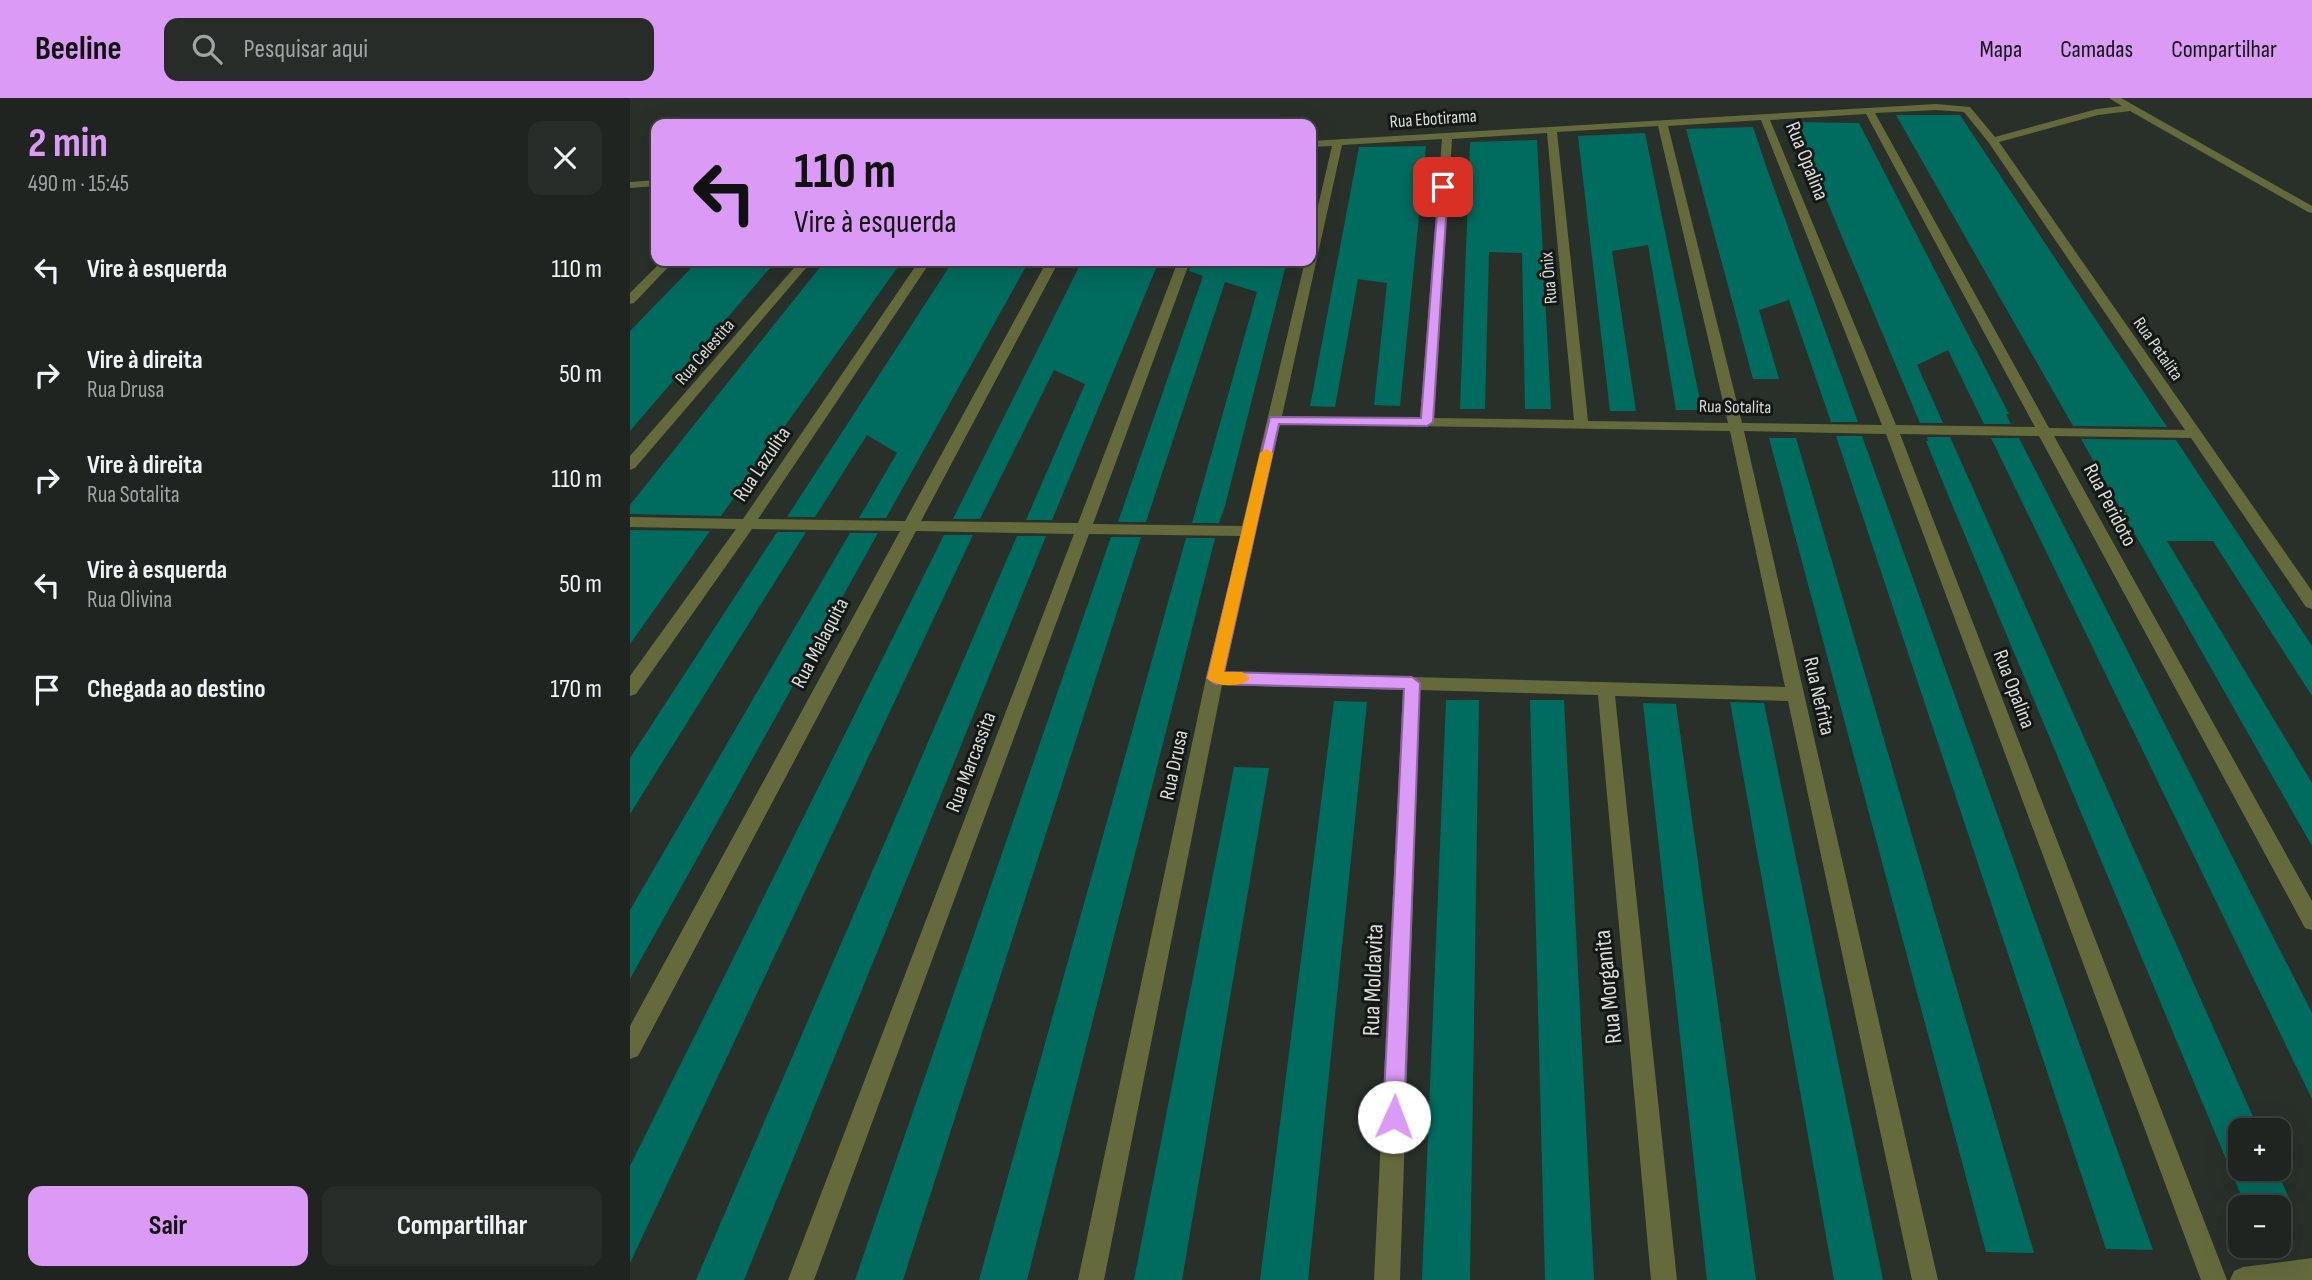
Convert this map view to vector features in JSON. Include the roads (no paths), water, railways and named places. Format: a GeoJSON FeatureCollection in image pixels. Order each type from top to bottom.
{"type":"FeatureCollection","features":[{"type":"Feature","properties":{"kind":"street"},"geometry":{"type":"LineString","coordinates":[[2114,98],[2312,210]]}},
{"type":"Feature","properties":{"kind":"street","name":"Rua Ebotirama"},"geometry":{"type":"LineString","coordinates":[[1316,144],[1955,106],[1967,109],[1974,115]]}},
{"type":"Feature","properties":{"kind":"street"},"geometry":{"type":"LineString","coordinates":[[1993,141],[2097,112],[2130,108]]}},
{"type":"Feature","properties":{"kind":"street","name":"Rua Peridoto"},"geometry":{"type":"LineString","coordinates":[[1869,111],[2312,921]]}},
{"type":"Feature","properties":{"kind":"street","name":"Rua Petalita"},"geometry":{"type":"LineString","coordinates":[[1974,115],[2312,603]]}},
{"type":"Feature","properties":{"kind":"street","name":"Rua Opalina"},"geometry":{"type":"LineString","coordinates":[[1764,117],[1891,429],[2214,1280]]}},
{"type":"Feature","properties":{"kind":"street","name":"Rua Nefrita"},"geometry":{"type":"LineString","coordinates":[[1662,123],[1736,426],[1925,1280]]}},
{"type":"Feature","properties":{"kind":"street","name":"Rua Ônix"},"geometry":{"type":"LineString","coordinates":[[1552,129],[1581,424]]}},
{"type":"Feature","properties":{"kind":"street"},"geometry":{"type":"LineString","coordinates":[[1427,422],[1447,135]]}},
{"type":"Feature","properties":{"kind":"street","name":"Rua Drusa"},"geometry":{"type":"LineString","coordinates":[[1316,238],[1338,142]]}},
{"type":"Feature","properties":{"kind":"street"},"geometry":{"type":"LineString","coordinates":[[630,185],[651,183]]}},
{"type":"Feature","properties":{"kind":"street"},"geometry":{"type":"LineString","coordinates":[[630,299],[663,266]]}},
{"type":"Feature","properties":{"kind":"street","name":"Rua Celestita"},"geometry":{"type":"LineString","coordinates":[[630,465],[802,266]]}},
{"type":"Feature","properties":{"kind":"street","name":"Rua Lazulita"},"geometry":{"type":"LineString","coordinates":[[630,689],[747,524],[922,266]]}},
{"type":"Feature","properties":{"kind":"street","name":"Rua Malaquita"},"geometry":{"type":"LineString","coordinates":[[630,1048],[908,526],[1050,266]]}},
{"type":"Feature","properties":{"kind":"street","name":"Rua Marcassita"},"geometry":{"type":"LineString","coordinates":[[801,1280],[1182,266]]}},
{"type":"Feature","properties":{"kind":"street","name":"Rua Drusa"},"geometry":{"type":"LineString","coordinates":[[1091,1280],[1215,678],[1310,266]]}},
{"type":"Feature","properties":{"kind":"street","name":"Rua Sotalita"},"geometry":{"type":"LineString","coordinates":[[1274,420],[2196,434]]}},
{"type":"Feature","properties":{"kind":"street"},"geometry":{"type":"LineString","coordinates":[[630,522],[1249,531]]}},
{"type":"Feature","properties":{"kind":"street"},"geometry":{"type":"LineString","coordinates":[[1215,678],[1796,694]]}},
{"type":"Feature","properties":{"kind":"street","name":"Rua Moldavita"},"geometry":{"type":"LineString","coordinates":[[1387,1280],[1412,683]]}},
{"type":"Feature","properties":{"kind":"street","name":"Rua Morganita"},"geometry":{"type":"LineString","coordinates":[[1605,688],[1664,1280]]}},
{"type":"Feature","properties":{"kind":"street"},"geometry":{"type":"LineString","coordinates":[[2243,1280],[2312,1270]]}}]}
